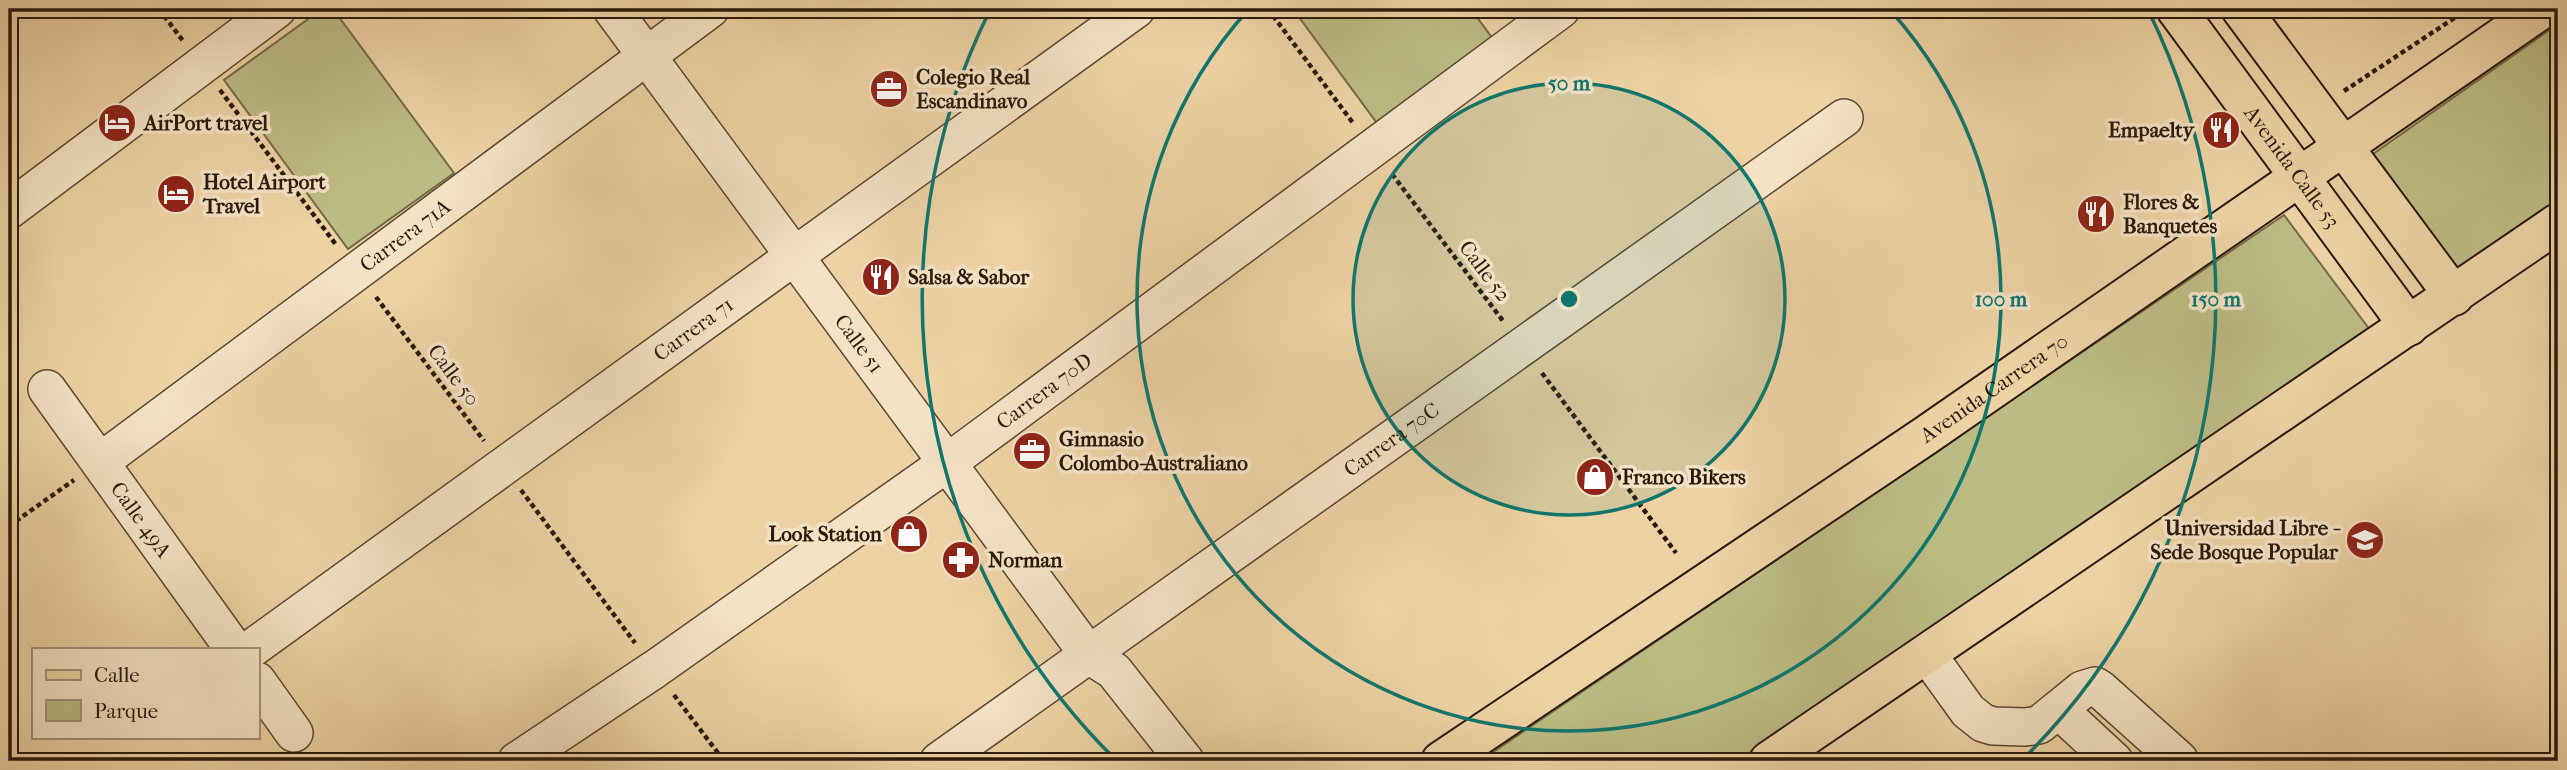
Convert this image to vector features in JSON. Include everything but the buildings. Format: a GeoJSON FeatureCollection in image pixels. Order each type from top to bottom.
{"type":"FeatureCollection","features":[{"type":"Feature","properties":{"kind":"main road","name":"Avenida Calle 53"},"geometry":{"type":"LineString","coordinates":[[2176,9],[2409,326]]}},
{"type":"Feature","properties":{"kind":"main road"},"geometry":{"type":"LineString","coordinates":[[2241,9],[2454,296]]}},
{"type":"Feature","properties":{"kind":"main road","name":"Avenida Carrera 70"},"geometry":{"type":"LineString","coordinates":[[1441,761],[1937,428],[2542,9]]}},
{"type":"Feature","properties":{"kind":"main road"},"geometry":{"type":"LineString","coordinates":[[1769,761],[2409,326],[2555,230]]}},
{"type":"Feature","properties":{"kind":"street"},"geometry":{"type":"LineString","coordinates":[[9,210],[277,9]]}},
{"type":"Feature","properties":{"kind":"street","name":"Calle 51"},"geometry":{"type":"LineString","coordinates":[[612,9],[655,50],[1102,657],[1185,761]]}},
{"type":"Feature","properties":{"kind":"street","name":"Calle 51"},"geometry":{"type":"LineString","coordinates":[[637,9],[655,50]]}},
{"type":"Feature","properties":{"kind":"street","name":"Carrera 71A"},"geometry":{"type":"LineString","coordinates":[[100,462],[710,9]]}},
{"type":"Feature","properties":{"kind":"street","name":"Carrera 71"},"geometry":{"type":"LineString","coordinates":[[252,648],[1136,9]]}},
{"type":"Feature","properties":{"kind":"street","name":"Carrera 70D"},"geometry":{"type":"LineString","coordinates":[[517,761],[654,669],[955,457],[1561,9]]}},
{"type":"Feature","properties":{"kind":"street","name":"Carrera 70C"},"geometry":{"type":"LineString","coordinates":[[939,761],[1102,657],[1523,347],[1844,118]]}},
{"type":"Feature","properties":{"kind":"street","name":"Calle 49A"},"geometry":{"type":"LineString","coordinates":[[47,389],[233,648]]}},
{"type":"Feature","properties":{"kind":"street"},"geometry":{"type":"LineString","coordinates":[[1927,654],[1968,711],[1983,723],[1993,726],[2034,726],[2059,710],[2082,690],[2095,686],[2179,760]]}},
{"type":"Feature","properties":{"kind":"street"},"geometry":{"type":"LineString","coordinates":[[259,684],[295,733]]}},
{"type":"Feature","properties":{"kind":"street"},"geometry":{"type":"LineString","coordinates":[[2059,710],[2114,761]]}},
{"type":"Feature","properties":{"kind":"path","name":"Calle 50"},"geometry":{"type":"LineString","coordinates":[[159,9],[724,761]]}},
{"type":"Feature","properties":{"kind":"path","name":"Calle 52"},"geometry":{"type":"LineString","coordinates":[[1268,9],[1676,553]]}},
{"type":"Feature","properties":{"kind":"path"},"geometry":{"type":"LineString","coordinates":[[2336,97],[2468,9]]}},
{"type":"Feature","properties":{"kind":"path"},"geometry":{"type":"LineString","coordinates":[[9,526],[100,462]]}},
{"type":"Feature","properties":{"kind":"green space"},"geometry":{"type":"Polygon","coordinates":[[[322,9],[333,9],[454,173],[348,249],[224,80],[322,9]]]}},
{"type":"Feature","properties":{"kind":"green space"},"geometry":{"type":"Polygon","coordinates":[[[1293,9],[1471,9],[1501,50],[1385,134],[1293,9]]]}},
{"type":"Feature","properties":{"kind":"green space"},"geometry":{"type":"Polygon","coordinates":[[[2558,24],[2558,202],[2460,273],[2373,154],[2558,24]]]}},
{"type":"Feature","properties":{"kind":"green space"},"geometry":{"type":"Polygon","coordinates":[[[2284,215],[2370,330],[1918,641],[1737,761],[1480,761],[2284,215]]]}},
{"type":"Feature","properties":{"kind":"place","name":"Colegio Real Escandinavo"},"geometry":{"type":"Point","coordinates":[889,89]}},
{"type":"Feature","properties":{"kind":"place","name":"AirPort travel"},"geometry":{"type":"Point","coordinates":[117,123]}},
{"type":"Feature","properties":{"kind":"place","name":"Empaelty"},"geometry":{"type":"Point","coordinates":[2221,130]}},
{"type":"Feature","properties":{"kind":"place","name":"Hotel Airport Travel"},"geometry":{"type":"Point","coordinates":[176,194]}},
{"type":"Feature","properties":{"kind":"place","name":"Flores & Banquetes"},"geometry":{"type":"Point","coordinates":[2096,214]}},
{"type":"Feature","properties":{"kind":"place","name":"Salsa & Sabor"},"geometry":{"type":"Point","coordinates":[881,277]}},
{"type":"Feature","properties":{"kind":"place","name":"Gimnasio Colombo-Australiano"},"geometry":{"type":"Point","coordinates":[1032,451]}},
{"type":"Feature","properties":{"kind":"place","name":"Franco Bikers"},"geometry":{"type":"Point","coordinates":[1595,477]}},
{"type":"Feature","properties":{"kind":"place","name":"Look Station"},"geometry":{"type":"Point","coordinates":[909,534]}},
{"type":"Feature","properties":{"kind":"place","name":"Universidad Libre - Sede Bosque Popular"},"geometry":{"type":"Point","coordinates":[2365,540]}},
{"type":"Feature","properties":{"kind":"place","name":"Norman"},"geometry":{"type":"Point","coordinates":[961,560]}}]}
